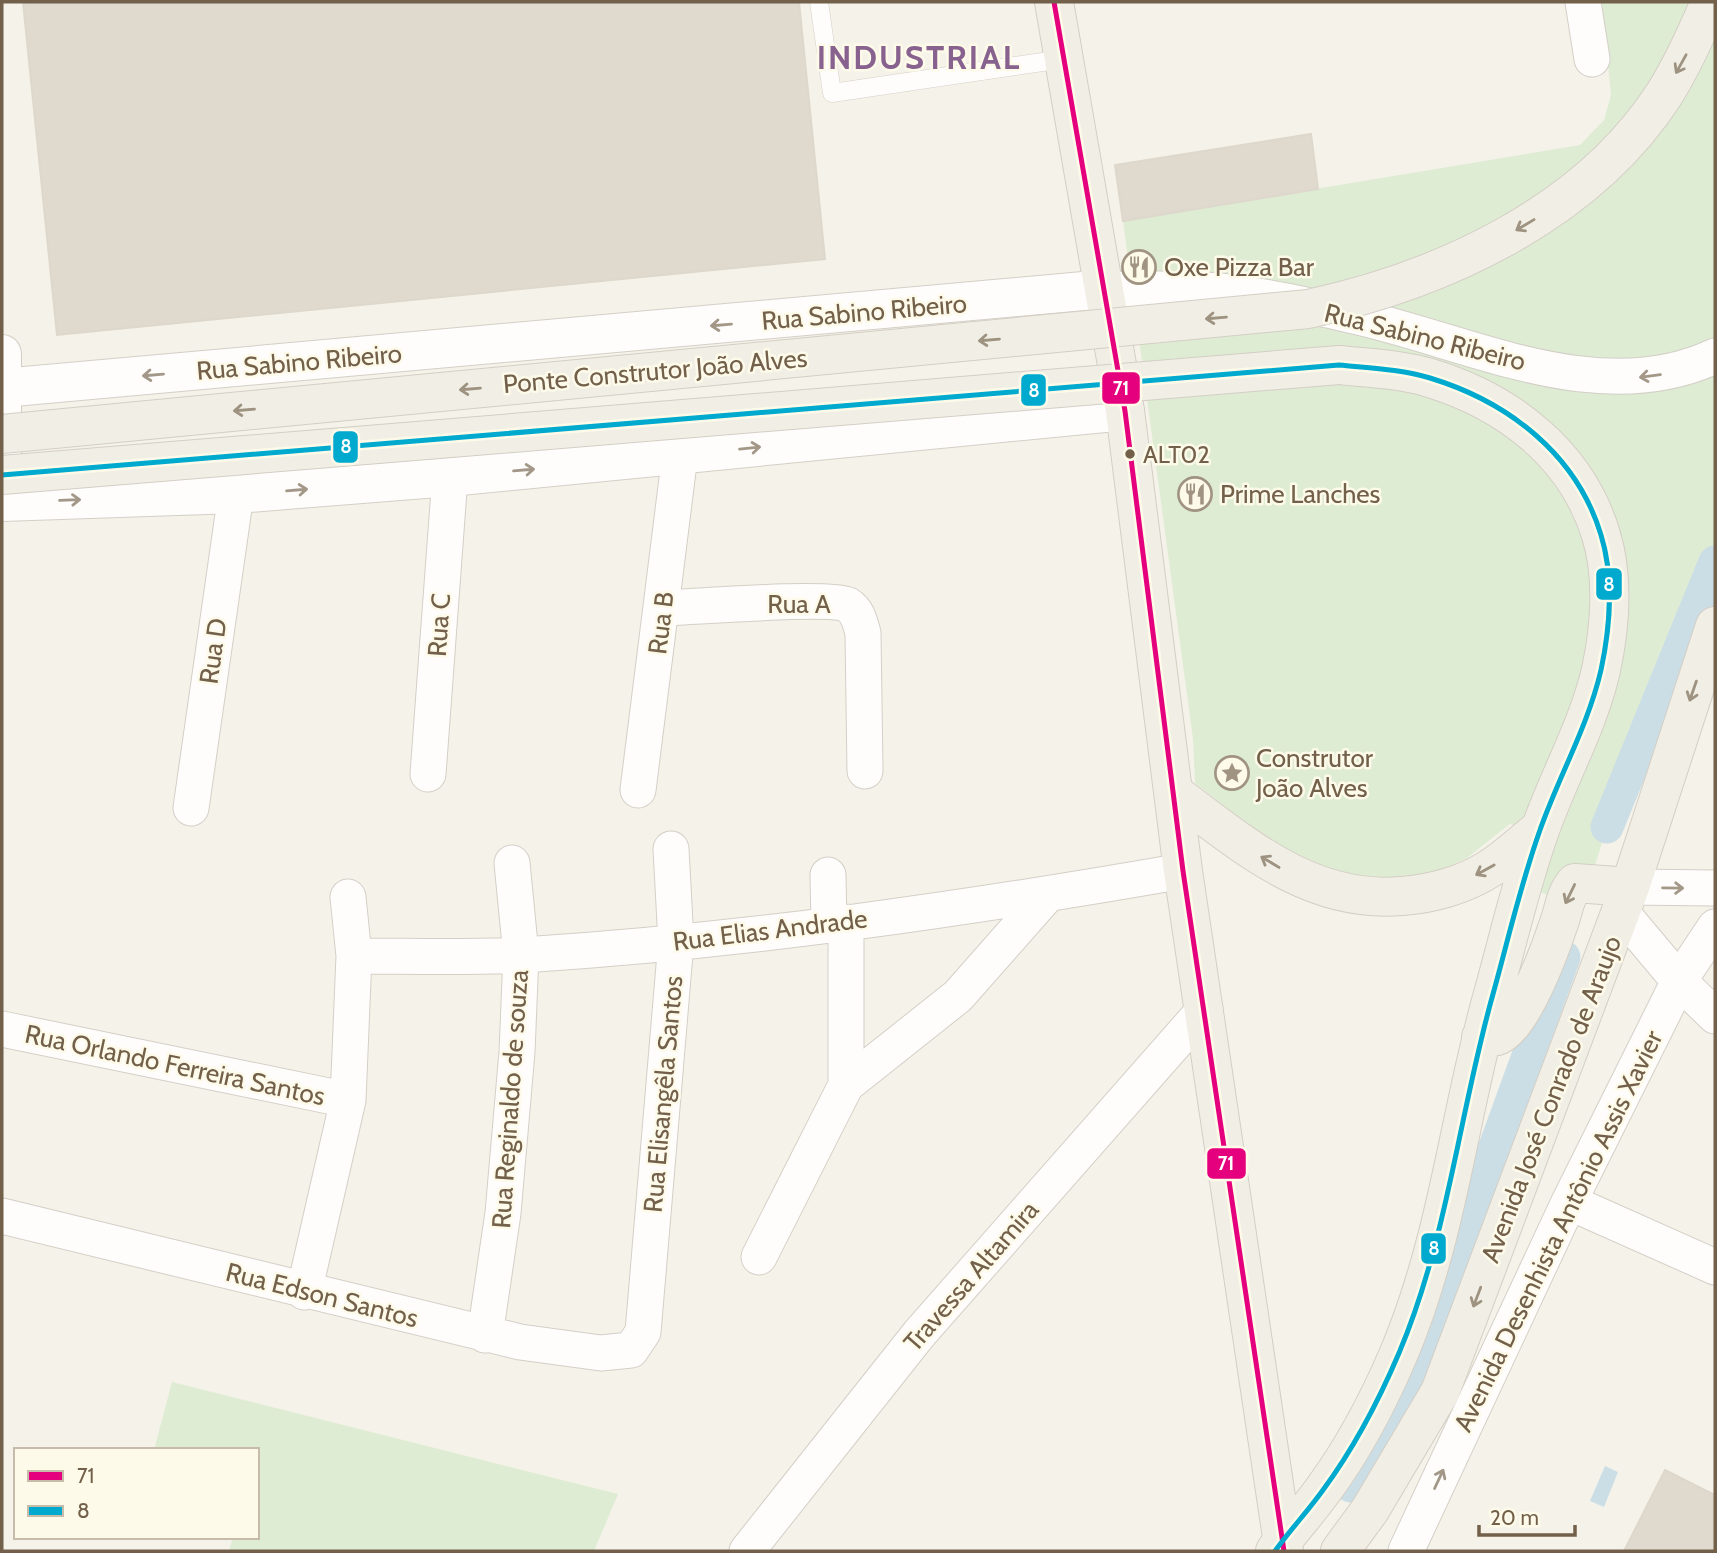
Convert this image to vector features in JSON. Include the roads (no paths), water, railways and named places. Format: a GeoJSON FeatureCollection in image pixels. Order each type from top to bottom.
{"type":"FeatureCollection","features":[{"type":"Feature","properties":{"kind":"main road"},"geometry":{"type":"LineString","coordinates":[[1054,2],[1106,289],[1125,411],[1183,871],[1281,1547]]}},
{"type":"Feature","properties":{"kind":"main road","name":"Ponte Construtor João Alves"},"geometry":{"type":"LineString","coordinates":[[2,434],[1308,309],[1367,296],[1471,254],[1553,207],[1599,168],[1645,120],[1665,93],[1693,42],[1710,2]]}},
{"type":"Feature","properties":{"kind":"main road","name":"Ponte Construtor João Alves"},"geometry":{"type":"LineString","coordinates":[[2,475],[1339,365],[1430,378],[1512,414],[1544,440],[1578,483],[1602,540],[1609,585],[1606,641],[1600,674],[1567,768],[1540,829]]}},
{"type":"Feature","properties":{"kind":"main road","name":"Avenida José Conrado de Araujo"},"geometry":{"type":"LineString","coordinates":[[1340,1551],[1370,1510],[1440,1392],[1626,900],[1715,626]]}},
{"type":"Feature","properties":{"kind":"main road"},"geometry":{"type":"LineString","coordinates":[[1174,793],[1234,838],[1297,877],[1336,892],[1380,898],[1418,895],[1488,870],[1540,829]]}},
{"type":"Feature","properties":{"kind":"main road"},"geometry":{"type":"LineString","coordinates":[[1281,1547],[1345,1457],[1373,1411],[1400,1352],[1443,1222],[1481,1037],[1540,829]]}},
{"type":"Feature","properties":{"kind":"main road"},"geometry":{"type":"LineString","coordinates":[[1481,1037],[1497,1036],[1507,1030],[1522,1009],[1538,979],[1568,892],[1575,883],[1626,900]]}},
{"type":"Feature","properties":{"kind":"street"},"geometry":{"type":"LineString","coordinates":[[1583,2],[1592,60]]}},
{"type":"Feature","properties":{"kind":"street","name":"Rua Sabino Ribeiro"},"geometry":{"type":"LineString","coordinates":[[2,376],[1106,289],[1228,292],[1360,317],[1545,368],[1601,377],[1663,375],[1715,356]]}},
{"type":"Feature","properties":{"kind":"street"},"geometry":{"type":"LineString","coordinates":[[2,376],[2,452]]}},
{"type":"Feature","properties":{"kind":"street"},"geometry":{"type":"LineString","coordinates":[[2,502],[236,494],[450,477],[1125,411]]}},
{"type":"Feature","properties":{"kind":"street","name":"Rua B"},"geometry":{"type":"LineString","coordinates":[[638,790],[680,456]]}},
{"type":"Feature","properties":{"kind":"street","name":"Rua C"},"geometry":{"type":"LineString","coordinates":[[428,774],[450,477]]}},
{"type":"Feature","properties":{"kind":"street","name":"Rua D"},"geometry":{"type":"LineString","coordinates":[[191,808],[236,494]]}},
{"type":"Feature","properties":{"kind":"street","name":"Rua A"},"geometry":{"type":"LineString","coordinates":[[663,608],[806,603],[840,603],[850,607],[858,617],[863,633],[865,771]]}},
{"type":"Feature","properties":{"kind":"street","name":"Rua Elisangêla Santos"},"geometry":{"type":"LineString","coordinates":[[641,1339],[676,942],[671,849]]}},
{"type":"Feature","properties":{"kind":"street","name":"Rua Reginaldo de souza"},"geometry":{"type":"LineString","coordinates":[[485,1335],[503,1213],[521,955],[512,863]]}},
{"type":"Feature","properties":{"kind":"street","name":"Rua Elias Andrade"},"geometry":{"type":"LineString","coordinates":[[354,956],[521,955],[676,942],[1048,894],[1183,871]]}},
{"type":"Feature","properties":{"kind":"street"},"geometry":{"type":"LineString","coordinates":[[828,876],[837,923],[846,1085]]}},
{"type":"Feature","properties":{"kind":"street"},"geometry":{"type":"LineString","coordinates":[[1715,888],[1626,900],[1679,981],[1715,1016]]}},
{"type":"Feature","properties":{"kind":"street"},"geometry":{"type":"LineString","coordinates":[[759,1257],[846,1085],[958,996],[1048,894]]}},
{"type":"Feature","properties":{"kind":"street"},"geometry":{"type":"LineString","coordinates":[[304,1292],[348,1100],[354,956],[348,897]]}},
{"type":"Feature","properties":{"kind":"street","name":"Avenida Desenhista Antônio Assis Xavier"},"geometry":{"type":"LineString","coordinates":[[1416,1548],[1569,1202],[1679,981],[1715,927]]}},
{"type":"Feature","properties":{"kind":"street","name":"Travessa Altamira"},"geometry":{"type":"LineString","coordinates":[[747,1551],[919,1334],[1205,1009]]}},
{"type":"Feature","properties":{"kind":"street","name":"Rua Orlando Ferreira Santos"},"geometry":{"type":"LineString","coordinates":[[2,1029],[348,1100]]}},
{"type":"Feature","properties":{"kind":"street"},"geometry":{"type":"LineString","coordinates":[[1569,1202],[1715,1267]]}},
{"type":"Feature","properties":{"kind":"street","name":"Rua Edson Santos"},"geometry":{"type":"LineString","coordinates":[[2,1216],[304,1292],[547,1348],[601,1353],[631,1350],[641,1339]]}},
{"type":"Feature","properties":{"kind":"street"},"geometry":{"type":"LineString","coordinates":[[1370,1510],[1416,1548]]}},
{"type":"Feature","properties":{"kind":"lane"},"geometry":{"type":"LineString","coordinates":[[820,2],[832,93],[1063,59]]}},
{"type":"Feature","properties":{"kind":"waterway"},"geometry":{"type":"LineString","coordinates":[[1607,827],[1715,562]]}},
{"type":"Feature","properties":{"kind":"waterway"},"geometry":{"type":"LineString","coordinates":[[1351,1486],[1374,1450],[1419,1356],[1564,957]]}},
{"type":"Feature","properties":{"kind":"place","name":"Oxe Pizza Bar"},"geometry":{"type":"Point","coordinates":[1139,267]}},
{"type":"Feature","properties":{"kind":"place","name":"ALT02"},"geometry":{"type":"Point","coordinates":[1130,454]}},
{"type":"Feature","properties":{"kind":"place","name":"Prime Lanches"},"geometry":{"type":"Point","coordinates":[1195,494]}},
{"type":"Feature","properties":{"kind":"place","name":"Construtor João Alves"},"geometry":{"type":"Point","coordinates":[1232,773]}},
{"type":"Feature","properties":{"kind":"district","name":"INDUSTRIAL"},"geometry":{"type":"Point","coordinates":[919,57]}}]}
